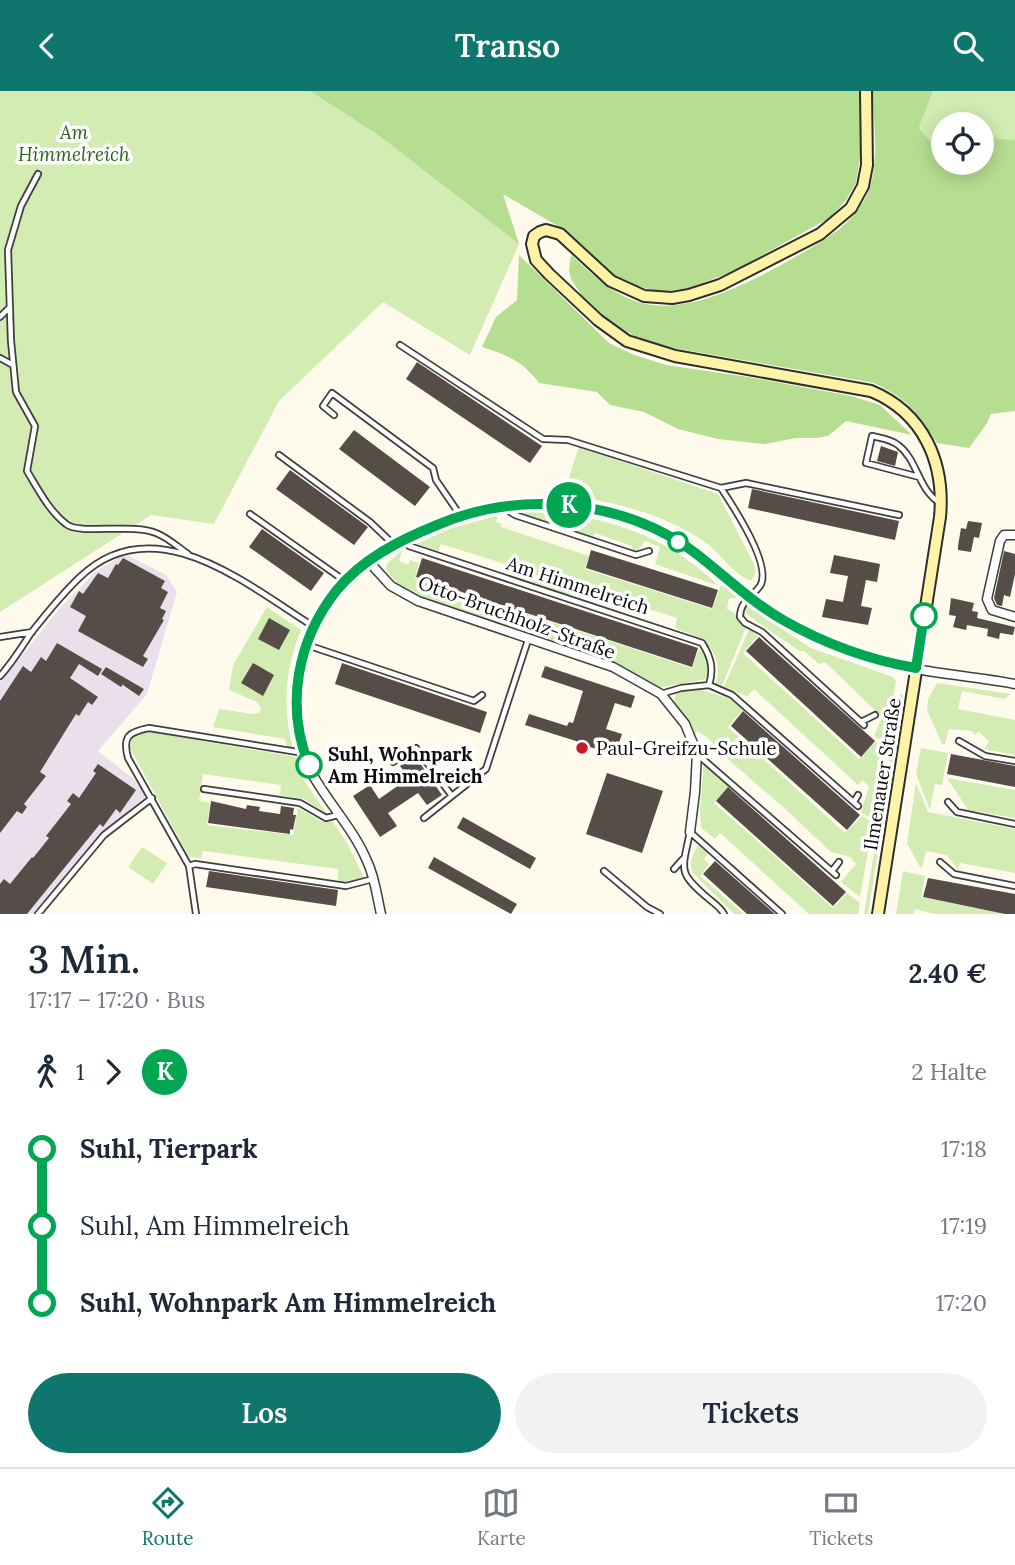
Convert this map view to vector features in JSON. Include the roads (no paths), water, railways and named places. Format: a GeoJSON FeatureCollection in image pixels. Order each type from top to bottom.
{"type":"FeatureCollection","features":[{"type":"Feature","properties":{"kind":"main road","name":"Ilmenauer Straße"},"geometry":{"type":"LineString","coordinates":[[866,91],[867,165],[863,186],[851,208],[820,234],[720,285],[681,296],[644,296],[611,281],[560,234],[546,230],[537,233],[532,240],[532,248],[536,260],[557,282],[598,320],[627,341],[675,356],[860,388],[881,395],[894,404],[923,435],[938,467],[941,503],[878,914]]}},
{"type":"Feature","properties":{"kind":"street"},"geometry":{"type":"LineString","coordinates":[[381,914],[368,862],[313,775],[304,753],[295,704],[301,658],[313,626],[345,581],[393,544],[460,516],[503,507],[544,503],[584,507],[640,523],[694,552],[748,597],[781,619],[819,639],[854,654],[916,668],[1015,684]]}},
{"type":"Feature","properties":{"kind":"street"},"geometry":{"type":"LineString","coordinates":[[1015,534],[1004,535],[996,549],[987,599],[992,610],[1015,617]]}},
{"type":"Feature","properties":{"kind":"street","name":"Otto-Bruchholz-Straße"},"geometry":{"type":"LineString","coordinates":[[369,562],[391,586],[418,601],[613,667],[661,694],[685,724],[697,753],[690,832]]}},
{"type":"Feature","properties":{"kind":"lane"},"geometry":{"type":"LineString","coordinates":[[38,174],[21,206],[8,250],[9,307],[16,393],[35,426],[27,471],[41,495],[66,525],[76,529],[122,527],[156,533],[188,554]]}},
{"type":"Feature","properties":{"kind":"lane"},"geometry":{"type":"LineString","coordinates":[[0,317],[9,307]]}},
{"type":"Feature","properties":{"kind":"lane"},"geometry":{"type":"LineString","coordinates":[[400,345],[543,439],[568,440],[721,488],[746,483],[899,515]]}},
{"type":"Feature","properties":{"kind":"lane"},"geometry":{"type":"LineString","coordinates":[[0,358],[13,365]]}},
{"type":"Feature","properties":{"kind":"lane"},"geometry":{"type":"LineString","coordinates":[[334,415],[323,406],[332,393],[433,468],[436,480],[460,516]]}},
{"type":"Feature","properties":{"kind":"lane"},"geometry":{"type":"LineString","coordinates":[[919,477],[866,463],[872,436],[899,445],[919,477],[931,497],[941,503]]}},
{"type":"Feature","properties":{"kind":"lane"},"geometry":{"type":"LineString","coordinates":[[279,455],[370,522],[393,544]]}},
{"type":"Feature","properties":{"kind":"lane"},"geometry":{"type":"LineString","coordinates":[[721,488],[760,557],[764,574],[760,586],[740,609],[740,617],[745,623],[762,632],[863,724],[875,715]]}},
{"type":"Feature","properties":{"kind":"lane"},"geometry":{"type":"LineString","coordinates":[[503,507],[515,515],[636,555],[649,551]]}},
{"type":"Feature","properties":{"kind":"lane"},"geometry":{"type":"LineString","coordinates":[[250,514],[345,581]]}},
{"type":"Feature","properties":{"kind":"lane","name":"Am Himmelreich"},"geometry":{"type":"LineString","coordinates":[[407,537],[409,546],[702,643],[710,656],[712,675],[709,685]]}},
{"type":"Feature","properties":{"kind":"lane"},"geometry":{"type":"LineString","coordinates":[[0,676],[33,631],[81,576],[110,555],[143,547],[173,549],[188,554],[222,570],[313,626]]}},
{"type":"Feature","properties":{"kind":"lane"},"geometry":{"type":"LineString","coordinates":[[0,637],[33,631]]}},
{"type":"Feature","properties":{"kind":"lane"},"geometry":{"type":"LineString","coordinates":[[424,818],[486,769],[528,639]]}},
{"type":"Feature","properties":{"kind":"lane"},"geometry":{"type":"LineString","coordinates":[[306,645],[474,701],[482,695]]}},
{"type":"Feature","properties":{"kind":"lane"},"geometry":{"type":"LineString","coordinates":[[661,694],[681,688],[709,685],[742,702],[856,804],[858,795]]}},
{"type":"Feature","properties":{"kind":"lane"},"geometry":{"type":"LineString","coordinates":[[196,914],[189,866],[128,758],[125,745],[128,737],[134,731],[149,728],[304,753]]}},
{"type":"Feature","properties":{"kind":"lane"},"geometry":{"type":"LineString","coordinates":[[960,741],[985,756],[1015,761]]}},
{"type":"Feature","properties":{"kind":"lane"},"geometry":{"type":"LineString","coordinates":[[393,762],[416,748],[452,796]]}},
{"type":"Feature","properties":{"kind":"lane","name":"Otto-Bruchholz-Straße"},"geometry":{"type":"LineString","coordinates":[[697,753],[834,873],[839,862]]}},
{"type":"Feature","properties":{"kind":"lane"},"geometry":{"type":"LineString","coordinates":[[204,789],[300,803],[326,818],[339,815]]}},
{"type":"Feature","properties":{"kind":"lane"},"geometry":{"type":"LineString","coordinates":[[38,914],[104,835],[152,798]]}},
{"type":"Feature","properties":{"kind":"lane"},"geometry":{"type":"LineString","coordinates":[[948,802],[957,812],[1015,824]]}},
{"type":"Feature","properties":{"kind":"lane"},"geometry":{"type":"LineString","coordinates":[[724,914],[687,880],[683,871],[690,832],[782,914]]}},
{"type":"Feature","properties":{"kind":"lane"},"geometry":{"type":"LineString","coordinates":[[674,869],[684,858]]}},
{"type":"Feature","properties":{"kind":"lane"},"geometry":{"type":"LineString","coordinates":[[940,862],[954,874],[1015,886]]}},
{"type":"Feature","properties":{"kind":"lane"},"geometry":{"type":"LineString","coordinates":[[189,866],[195,863],[346,886],[373,879]]}},
{"type":"Feature","properties":{"kind":"lane"},"geometry":{"type":"LineString","coordinates":[[604,870],[646,907],[660,914]]}},
{"type":"Feature","properties":{"kind":"place","name":"Paul-Greifzu-Schule"},"geometry":{"type":"Point","coordinates":[582,748]}},
{"type":"Feature","properties":{"kind":"place","name":"Suhl, Wohnpark Am Himmelreich"},"geometry":{"type":"Point","coordinates":[309,765]}}]}
